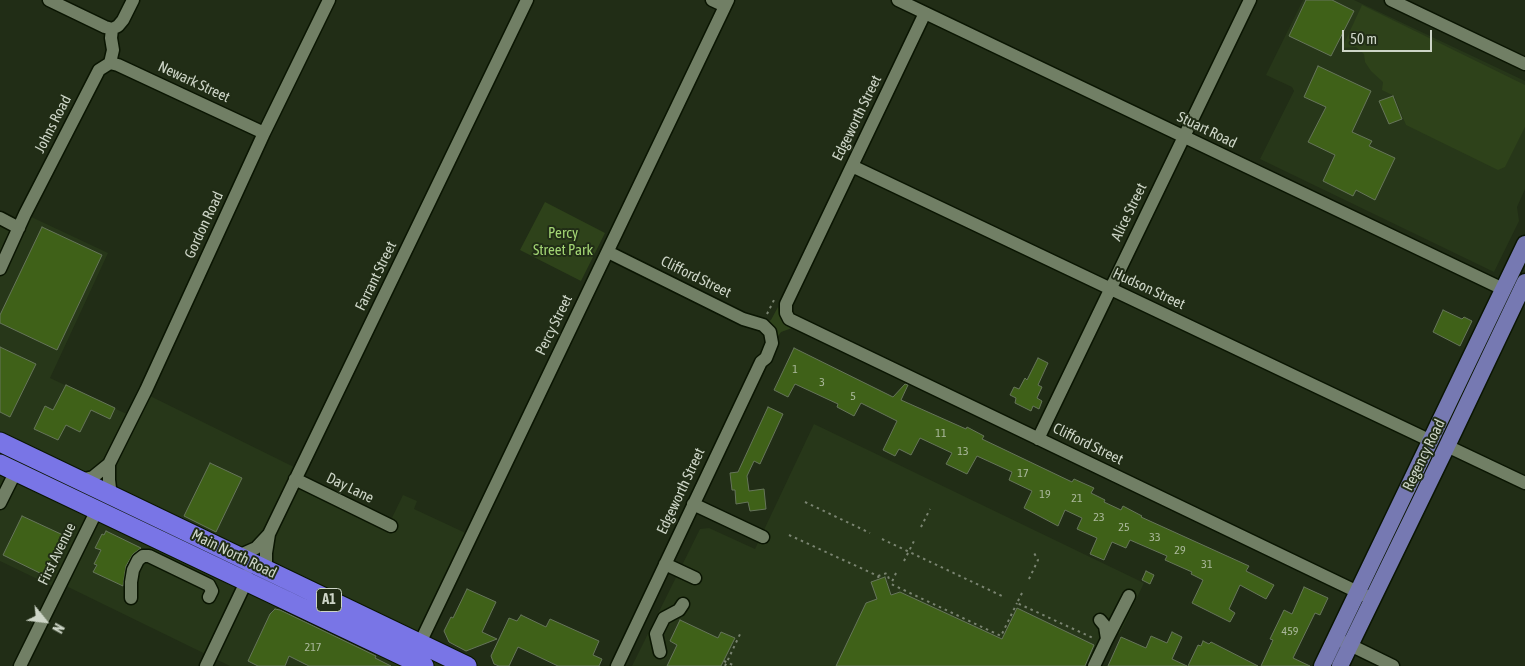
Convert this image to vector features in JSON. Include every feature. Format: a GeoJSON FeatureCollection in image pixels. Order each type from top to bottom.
{"type":"FeatureCollection","features":[{"type":"Feature","properties":{"kind":"highway","name":"Main North Road"},"geometry":{"type":"LineString","coordinates":[[0,442],[467,666]]}},
{"type":"Feature","properties":{"kind":"highway","name":"Main North Road"},"geometry":{"type":"LineString","coordinates":[[8,467],[246,582],[399,661],[424,666]]}},
{"type":"Feature","properties":{"kind":"highway"},"geometry":{"type":"LineString","coordinates":[[97,510],[102,506],[135,507]]}},
{"type":"Feature","properties":{"kind":"main road","name":"Regency Road"},"geometry":{"type":"LineString","coordinates":[[1340,666],[1343,641],[1357,592],[1503,289],[1523,252]]}},
{"type":"Feature","properties":{"kind":"main road","name":"Regency Road"},"geometry":{"type":"LineString","coordinates":[[1322,666],[1343,641],[1372,599],[1525,282]]}},
{"type":"Feature","properties":{"kind":"street"},"geometry":{"type":"LineString","coordinates":[[49,0],[105,28],[112,29],[123,20],[133,0]]}},
{"type":"Feature","properties":{"kind":"street","name":"Gordon Road"},"geometry":{"type":"LineString","coordinates":[[80,480],[93,477],[109,464],[146,390],[264,133],[329,0]]}},
{"type":"Feature","properties":{"kind":"street","name":"Farrant Street"},"geometry":{"type":"LineString","coordinates":[[266,570],[269,534],[527,0]]}},
{"type":"Feature","properties":{"kind":"street"},"geometry":{"type":"LineString","coordinates":[[712,0],[726,3]]}},
{"type":"Feature","properties":{"kind":"street","name":"Stuart Road"},"geometry":{"type":"LineString","coordinates":[[898,0],[1503,289]]}},
{"type":"Feature","properties":{"kind":"street","name":"Alice Street"},"geometry":{"type":"LineString","coordinates":[[1038,439],[1250,0]]}},
{"type":"Feature","properties":{"kind":"street"},"geometry":{"type":"LineString","coordinates":[[1391,0],[1525,64]]}},
{"type":"Feature","properties":{"kind":"street","name":"Percy Street"},"geometry":{"type":"LineString","coordinates":[[420,643],[726,3]]}},
{"type":"Feature","properties":{"kind":"street","name":"Edgeworth Street"},"geometry":{"type":"LineString","coordinates":[[786,304],[925,13]]}},
{"type":"Feature","properties":{"kind":"street"},"geometry":{"type":"LineString","coordinates":[[110,63],[113,50],[112,29]]}},
{"type":"Feature","properties":{"kind":"street","name":"Newark Street"},"geometry":{"type":"LineString","coordinates":[[110,63],[264,133]]}},
{"type":"Feature","properties":{"kind":"street","name":"Johns Road"},"geometry":{"type":"LineString","coordinates":[[0,269],[99,70],[110,63]]}},
{"type":"Feature","properties":{"kind":"street","name":"Hudson Street"},"geometry":{"type":"LineString","coordinates":[[852,166],[1431,441]]}},
{"type":"Feature","properties":{"kind":"street"},"geometry":{"type":"LineString","coordinates":[[0,218],[19,228]]}},
{"type":"Feature","properties":{"kind":"street","name":"Clifford Street"},"geometry":{"type":"LineString","coordinates":[[608,252],[743,319],[766,328]]}},
{"type":"Feature","properties":{"kind":"street","name":"Clifford Street"},"geometry":{"type":"LineString","coordinates":[[786,304],[786,314],[789,319],[1372,599]]}},
{"type":"Feature","properties":{"kind":"street","name":"Edgeworth Street"},"geometry":{"type":"LineString","coordinates":[[617,666],[761,362],[766,358],[772,343],[766,328]]}},
{"type":"Feature","properties":{"kind":"street"},"geometry":{"type":"LineString","coordinates":[[1447,446],[1525,483]]}},
{"type":"Feature","properties":{"kind":"street","name":"Gordon Road"},"geometry":{"type":"LineString","coordinates":[[109,464],[111,496]]}},
{"type":"Feature","properties":{"kind":"street"},"geometry":{"type":"LineString","coordinates":[[0,503],[8,467]]}},
{"type":"Feature","properties":{"kind":"street","name":"Day Lane"},"geometry":{"type":"LineString","coordinates":[[295,480],[391,526]]}},
{"type":"Feature","properties":{"kind":"street"},"geometry":{"type":"LineString","coordinates":[[693,504],[763,537]]}},
{"type":"Feature","properties":{"kind":"street","name":"First Avenue"},"geometry":{"type":"LineString","coordinates":[[20,666],[97,510]]}},
{"type":"Feature","properties":{"kind":"street"},"geometry":{"type":"LineString","coordinates":[[206,666],[246,582],[242,558],[256,548],[269,534]]}},
{"type":"Feature","properties":{"kind":"street"},"geometry":{"type":"LineString","coordinates":[[131,598],[133,570],[138,560],[143,556],[149,556],[210,585],[212,591],[209,597]]}},
{"type":"Feature","properties":{"kind":"street"},"geometry":{"type":"LineString","coordinates":[[665,564],[695,578]]}},
{"type":"Feature","properties":{"kind":"street"},"geometry":{"type":"LineString","coordinates":[[1102,640],[1129,596]]}},
{"type":"Feature","properties":{"kind":"street"},"geometry":{"type":"LineString","coordinates":[[660,652],[656,634],[664,618],[679,610],[683,604]]}},
{"type":"Feature","properties":{"kind":"street"},"geometry":{"type":"LineString","coordinates":[[1094,666],[1105,626],[1100,620]]}},
{"type":"Feature","properties":{"kind":"street"},"geometry":{"type":"LineString","coordinates":[[392,630],[399,661]]}},
{"type":"Feature","properties":{"kind":"street"},"geometry":{"type":"LineString","coordinates":[[1343,641],[1393,666]]}},
{"type":"Feature","properties":{"kind":"street"},"geometry":{"type":"LineString","coordinates":[[420,643],[424,666]]}},
{"type":"Feature","properties":{"kind":"path"},"geometry":{"type":"LineString","coordinates":[[766,328],[774,299],[786,304]]}},
{"type":"Feature","properties":{"kind":"path"},"geometry":{"type":"LineString","coordinates":[[805,502],[870,533]]}},
{"type":"Feature","properties":{"kind":"path"},"geometry":{"type":"LineString","coordinates":[[921,528],[930,509]]}},
{"type":"Feature","properties":{"kind":"path"},"geometry":{"type":"LineString","coordinates":[[789,535],[878,576],[887,573],[891,584],[1001,636],[1022,593]]}},
{"type":"Feature","properties":{"kind":"path"},"geometry":{"type":"LineString","coordinates":[[882,539],[1002,596]]}},
{"type":"Feature","properties":{"kind":"path"},"geometry":{"type":"LineString","coordinates":[[904,561],[914,541]]}},
{"type":"Feature","properties":{"kind":"path"},"geometry":{"type":"LineString","coordinates":[[1029,579],[1038,560],[1033,551]]}},
{"type":"Feature","properties":{"kind":"path"},"geometry":{"type":"LineString","coordinates":[[891,584],[896,573]]}},
{"type":"Feature","properties":{"kind":"path"},"geometry":{"type":"LineString","coordinates":[[1017,603],[1102,640]]}},
{"type":"Feature","properties":{"kind":"path"},"geometry":{"type":"LineString","coordinates":[[725,666],[725,661],[741,632]]}},
{"type":"Feature","properties":{"kind":"path"},"geometry":{"type":"LineString","coordinates":[[725,661],[735,666]]}},
{"type":"Feature","properties":{"kind":"shaded area"},"geometry":{"type":"Polygon","coordinates":[[[1303,0],[1354,0],[1525,81],[1525,189],[1517,207],[1519,221],[1494,272],[1260,159],[1294,91],[1292,87],[1266,75],[1303,0]]]}},
{"type":"Feature","properties":{"kind":"shaded area"},"geometry":{"type":"Polygon","coordinates":[[[25,214],[108,253],[50,378],[133,417],[144,393],[300,470],[296,477],[390,522],[403,495],[417,501],[414,509],[472,536],[415,654],[441,666],[230,666],[62,584],[58,589],[0,561],[0,218],[19,228],[25,214]]]}},
{"type":"Feature","properties":{"kind":"shaded area"},"geometry":{"type":"Polygon","coordinates":[[[814,424],[1144,583],[1120,633],[1096,646],[1086,666],[632,666],[700,529],[709,528],[755,549],[814,424]]]}},
{"type":"Feature","properties":{"kind":"green space"},"geometry":{"type":"Polygon","coordinates":[[[1362,5],[1525,85],[1525,127],[1505,167],[1498,170],[1406,125],[1394,96],[1382,90],[1383,82],[1371,71],[1365,62],[1364,54],[1356,47],[1342,48],[1362,5]]]}},
{"type":"Feature","properties":{"kind":"green space","name":"Percy Street Park"},"geometry":{"type":"Polygon","coordinates":[[[545,202],[605,233],[581,281],[520,250],[545,202]]]}},
{"type":"Feature","properties":{"kind":"green space"},"geometry":{"type":"Polygon","coordinates":[[[778,307],[782,320],[792,328],[781,332],[776,339],[766,322],[771,320],[778,307]]]}},
{"type":"Feature","properties":{"kind":"building"},"geometry":{"type":"Polygon","coordinates":[[[1306,0],[1332,0],[1354,11],[1331,56],[1289,36],[1306,0]]]}},
{"type":"Feature","properties":{"kind":"building"},"geometry":{"type":"Polygon","coordinates":[[[1318,66],[1371,91],[1352,132],[1372,141],[1369,146],[1395,158],[1375,200],[1356,190],[1353,196],[1323,181],[1335,155],[1308,142],[1326,107],[1304,97],[1318,66]]]}},
{"type":"Feature","properties":{"kind":"building"},"geometry":{"type":"Polygon","coordinates":[[[1393,96],[1402,119],[1389,124],[1379,101],[1393,96]]]}},
{"type":"Feature","properties":{"kind":"building"},"geometry":{"type":"Polygon","coordinates":[[[42,227],[102,255],[57,350],[0,323],[0,315],[42,227]]]}},
{"type":"Feature","properties":{"kind":"building"},"geometry":{"type":"Polygon","coordinates":[[[1443,310],[1462,319],[1464,317],[1472,321],[1460,346],[1433,332],[1443,310]]]}},
{"type":"Feature","properties":{"kind":"building"},"geometry":{"type":"Polygon","coordinates":[[[0,347],[36,364],[10,417],[0,412],[0,347]]]}},
{"type":"Feature","properties":{"kind":"building"},"geometry":{"type":"Polygon","coordinates":[[[794,348],[893,397],[905,384],[908,385],[901,400],[966,429],[967,427],[984,436],[982,439],[1072,482],[1074,479],[1094,488],[1091,493],[1105,500],[1104,502],[1121,510],[1123,506],[1141,517],[1249,566],[1246,571],[1274,585],[1266,599],[1240,585],[1229,609],[1235,613],[1230,622],[1192,603],[1203,580],[1191,574],[1192,572],[1165,560],[1167,556],[1130,540],[1126,548],[1112,542],[1104,560],[1090,554],[1097,538],[1077,529],[1082,518],[1065,510],[1058,526],[1024,508],[1032,491],[1009,480],[1012,472],[977,456],[967,474],[946,464],[952,453],[920,438],[911,455],[899,449],[895,456],[883,450],[897,421],[861,403],[854,416],[837,407],[838,404],[795,384],[788,397],[774,390],[794,348]]]}},
{"type":"Feature","properties":{"kind":"building"},"geometry":{"type":"Polygon","coordinates":[[[1038,358],[1048,363],[1038,385],[1042,387],[1037,398],[1042,401],[1039,409],[1033,406],[1031,411],[1015,403],[1016,398],[1010,395],[1014,387],[1019,389],[1025,378],[1027,380],[1038,358]]]}},
{"type":"Feature","properties":{"kind":"building"},"geometry":{"type":"Polygon","coordinates":[[[66,385],[115,408],[110,419],[91,410],[80,432],[66,425],[58,440],[34,429],[45,406],[53,410],[66,385]]]}},
{"type":"Feature","properties":{"kind":"building"},"geometry":{"type":"Polygon","coordinates":[[[768,407],[783,414],[760,464],[754,461],[747,476],[749,491],[764,489],[766,509],[750,511],[748,502],[736,504],[735,490],[732,490],[730,473],[738,472],[768,407]]]}},
{"type":"Feature","properties":{"kind":"building"},"geometry":{"type":"Polygon","coordinates":[[[210,463],[242,478],[216,532],[184,516],[210,463]]]}},
{"type":"Feature","properties":{"kind":"building"},"geometry":{"type":"Polygon","coordinates":[[[22,516],[63,535],[44,575],[3,555],[22,516]]]}},
{"type":"Feature","properties":{"kind":"building"},"geometry":{"type":"Polygon","coordinates":[[[106,531],[141,548],[133,554],[126,566],[123,586],[93,572],[97,565],[94,564],[101,550],[95,548],[102,534],[104,535],[106,531]]]}},
{"type":"Feature","properties":{"kind":"building"},"geometry":{"type":"Polygon","coordinates":[[[1146,571],[1154,575],[1150,584],[1142,580],[1146,571]]]}},
{"type":"Feature","properties":{"kind":"building"},"geometry":{"type":"Polygon","coordinates":[[[885,577],[891,595],[900,592],[1002,639],[1017,608],[1094,645],[1085,666],[836,666],[866,603],[877,599],[871,582],[885,577]]]}},
{"type":"Feature","properties":{"kind":"building"},"geometry":{"type":"Polygon","coordinates":[[[1304,587],[1328,598],[1320,615],[1315,613],[1293,658],[1310,666],[1261,666],[1273,640],[1270,639],[1284,610],[1292,614],[1304,587]]]}},
{"type":"Feature","properties":{"kind":"building"},"geometry":{"type":"Polygon","coordinates":[[[467,589],[496,602],[482,632],[497,639],[466,651],[449,642],[444,631],[451,617],[453,618],[467,589]]]}},
{"type":"Feature","properties":{"kind":"building"},"geometry":{"type":"Polygon","coordinates":[[[275,609],[376,656],[375,658],[391,666],[309,666],[289,656],[285,666],[258,666],[248,661],[270,614],[275,609]]]}},
{"type":"Feature","properties":{"kind":"building"},"geometry":{"type":"Polygon","coordinates":[[[521,615],[546,627],[550,619],[599,641],[593,655],[602,659],[599,666],[558,666],[518,647],[509,666],[494,664],[491,656],[509,618],[517,621],[521,615]]]}},
{"type":"Feature","properties":{"kind":"building"},"geometry":{"type":"Polygon","coordinates":[[[680,620],[718,638],[721,632],[735,638],[721,666],[667,666],[677,645],[670,641],[680,620]]]}},
{"type":"Feature","properties":{"kind":"building"},"geometry":{"type":"Polygon","coordinates":[[[1172,632],[1182,637],[1172,659],[1187,666],[1108,666],[1121,637],[1146,648],[1151,636],[1167,643],[1172,632]]]}},
{"type":"Feature","properties":{"kind":"building"},"geometry":{"type":"Polygon","coordinates":[[[1203,641],[1209,644],[1211,642],[1258,666],[1188,666],[1198,645],[1201,646],[1203,641]]]}}]}
